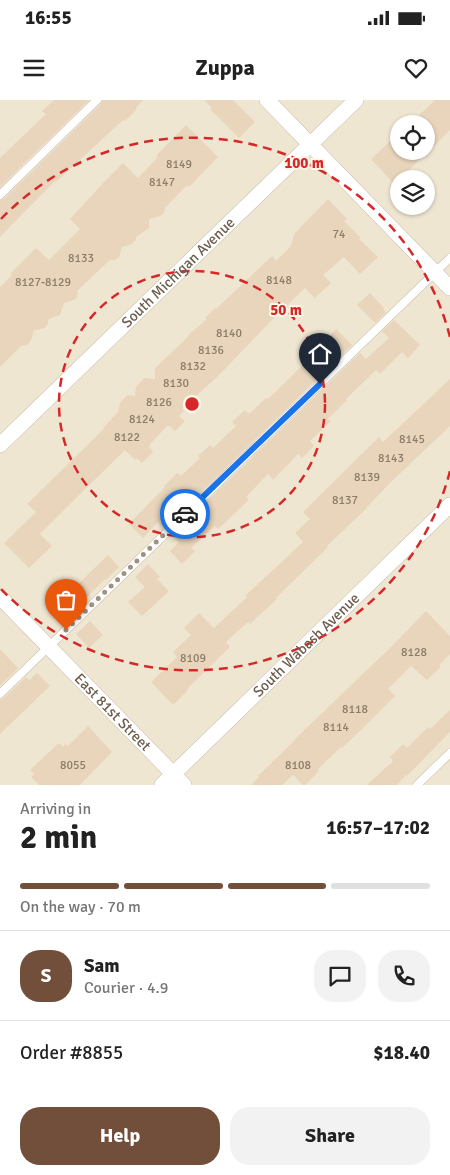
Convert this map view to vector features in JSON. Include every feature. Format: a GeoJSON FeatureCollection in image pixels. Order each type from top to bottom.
{"type":"FeatureCollection","features":[{"type":"Feature","properties":{"kind":"street"},"geometry":{"type":"LineString","coordinates":[[267,100],[450,288]]}},
{"type":"Feature","properties":{"kind":"street","name":"South Michigan Avenue"},"geometry":{"type":"LineString","coordinates":[[0,445],[356,100]]}},
{"type":"Feature","properties":{"kind":"street","name":"South Wabash Avenue"},"geometry":{"type":"LineString","coordinates":[[162,785],[179,780],[450,505]]}},
{"type":"Feature","properties":{"kind":"street","name":"East 81st Street"},"geometry":{"type":"LineString","coordinates":[[0,597],[179,780]]}},
{"type":"Feature","properties":{"kind":"lane"},"geometry":{"type":"LineString","coordinates":[[0,195],[97,100]]}},
{"type":"Feature","properties":{"kind":"lane"},"geometry":{"type":"LineString","coordinates":[[0,694],[450,258]]}},
{"type":"Feature","properties":{"kind":"lane"},"geometry":{"type":"LineString","coordinates":[[417,785],[450,753]]}},
{"type":"Feature","properties":{"kind":"shaded area"},"geometry":{"type":"Polygon","coordinates":[[[0,100],[450,100],[450,785],[0,785],[0,100]]]}},
{"type":"Feature","properties":{"kind":"building"},"geometry":{"type":"Polygon","coordinates":[[[54,100],[89,100],[0,187],[0,158],[46,114],[42,111],[54,100]]]}},
{"type":"Feature","properties":{"kind":"building"},"geometry":{"type":"Polygon","coordinates":[[[102,100],[143,100],[125,121],[123,120],[55,181],[0,237],[0,200],[4,199],[101,104],[102,100]]]}},
{"type":"Feature","properties":{"kind":"building"},"geometry":{"type":"Polygon","coordinates":[[[204,100],[233,100],[255,122],[239,138],[210,109],[212,108],[204,100]]]}},
{"type":"Feature","properties":{"kind":"building"},"geometry":{"type":"Polygon","coordinates":[[[435,100],[450,100],[450,130],[435,145],[435,115],[419,115],[435,100]]]}},
{"type":"Feature","properties":{"kind":"building"},"geometry":{"type":"Polygon","coordinates":[[[186,125],[218,157],[189,187],[187,185],[165,208],[164,213],[149,219],[149,228],[136,237],[136,240],[130,245],[122,247],[119,257],[115,260],[110,260],[78,290],[77,297],[74,300],[64,303],[60,315],[49,319],[45,328],[34,330],[29,343],[21,346],[0,367],[0,287],[36,248],[49,260],[80,229],[70,219],[123,163],[138,178],[186,125]]]}},
{"type":"Feature","properties":{"kind":"building"},"geometry":{"type":"Polygon","coordinates":[[[390,141],[390,160],[419,160],[409,170],[390,170],[390,180],[371,159],[390,141]]]}},
{"type":"Feature","properties":{"kind":"building"},"geometry":{"type":"Polygon","coordinates":[[[328,199],[347,219],[344,221],[361,238],[359,239],[378,257],[360,274],[344,257],[323,275],[331,283],[315,298],[305,288],[220,374],[182,409],[184,411],[179,416],[185,421],[175,431],[168,425],[150,444],[149,447],[153,452],[142,463],[137,458],[135,460],[125,450],[40,534],[52,546],[29,568],[4,543],[36,512],[27,504],[104,429],[118,412],[120,403],[127,395],[135,396],[136,387],[144,378],[155,379],[155,368],[206,320],[206,317],[215,308],[272,256],[276,261],[291,246],[294,234],[328,199]]]}},
{"type":"Feature","properties":{"kind":"building"},"geometry":{"type":"Polygon","coordinates":[[[370,293],[386,312],[375,323],[357,305],[370,293]]]}},
{"type":"Feature","properties":{"kind":"building"},"geometry":{"type":"Polygon","coordinates":[[[394,320],[420,345],[408,358],[402,352],[380,374],[376,370],[328,419],[331,421],[310,441],[314,446],[302,458],[298,454],[273,480],[268,474],[246,497],[249,500],[218,529],[215,526],[191,548],[195,551],[182,564],[170,551],[179,542],[172,535],[360,353],[366,359],[389,338],[382,331],[394,320]]]}},
{"type":"Feature","properties":{"kind":"building"},"geometry":{"type":"Polygon","coordinates":[[[336,329],[352,345],[164,528],[158,522],[143,538],[129,524],[164,486],[177,473],[181,476],[200,458],[198,456],[210,445],[213,448],[236,426],[232,422],[245,410],[249,414],[266,398],[268,399],[308,360],[305,358],[317,346],[319,347],[336,329]]]}},
{"type":"Feature","properties":{"kind":"building"},"geometry":{"type":"Polygon","coordinates":[[[450,379],[450,426],[327,546],[277,599],[250,624],[248,622],[226,642],[230,647],[173,705],[151,682],[177,657],[173,652],[191,635],[184,628],[199,613],[214,628],[303,542],[295,533],[310,519],[303,512],[379,437],[383,442],[450,379]]]}},
{"type":"Feature","properties":{"kind":"building"},"geometry":{"type":"Polygon","coordinates":[[[108,555],[119,567],[75,609],[62,596],[75,583],[77,585],[108,555]]]}},
{"type":"Feature","properties":{"kind":"building"},"geometry":{"type":"Polygon","coordinates":[[[148,564],[160,577],[157,579],[169,591],[142,616],[128,602],[145,587],[135,577],[148,564]]]}},
{"type":"Feature","properties":{"kind":"building"},"geometry":{"type":"Polygon","coordinates":[[[426,611],[450,636],[450,654],[439,665],[441,667],[427,680],[411,666],[388,689],[395,696],[317,770],[319,771],[305,785],[293,775],[282,785],[251,785],[295,739],[426,611]]]}},
{"type":"Feature","properties":{"kind":"building"},"geometry":{"type":"Polygon","coordinates":[[[90,621],[103,635],[89,648],[76,634],[90,621]]]}},
{"type":"Feature","properties":{"kind":"building"},"geometry":{"type":"Polygon","coordinates":[[[0,649],[18,668],[0,686],[0,649]]]}},
{"type":"Feature","properties":{"kind":"building"},"geometry":{"type":"Polygon","coordinates":[[[37,673],[50,686],[0,734],[0,700],[26,677],[29,680],[37,673]]]}},
{"type":"Feature","properties":{"kind":"building"},"geometry":{"type":"Polygon","coordinates":[[[450,710],[450,732],[407,776],[397,785],[367,785],[393,761],[390,757],[403,744],[407,748],[428,727],[430,729],[450,710]]]}},
{"type":"Feature","properties":{"kind":"building"},"geometry":{"type":"Polygon","coordinates":[[[88,726],[112,752],[80,785],[39,785],[31,777],[34,774],[30,770],[59,743],[63,747],[66,744],[68,746],[88,726]]]}},
{"type":"Feature","properties":{"kind":"way so far"},"geometry":{"type":"LineString","coordinates":[[66,630],[185,514]]}},
{"type":"Feature","properties":{"kind":"route"},"geometry":{"type":"LineString","coordinates":[[185,514],[320,384]]}}]}
